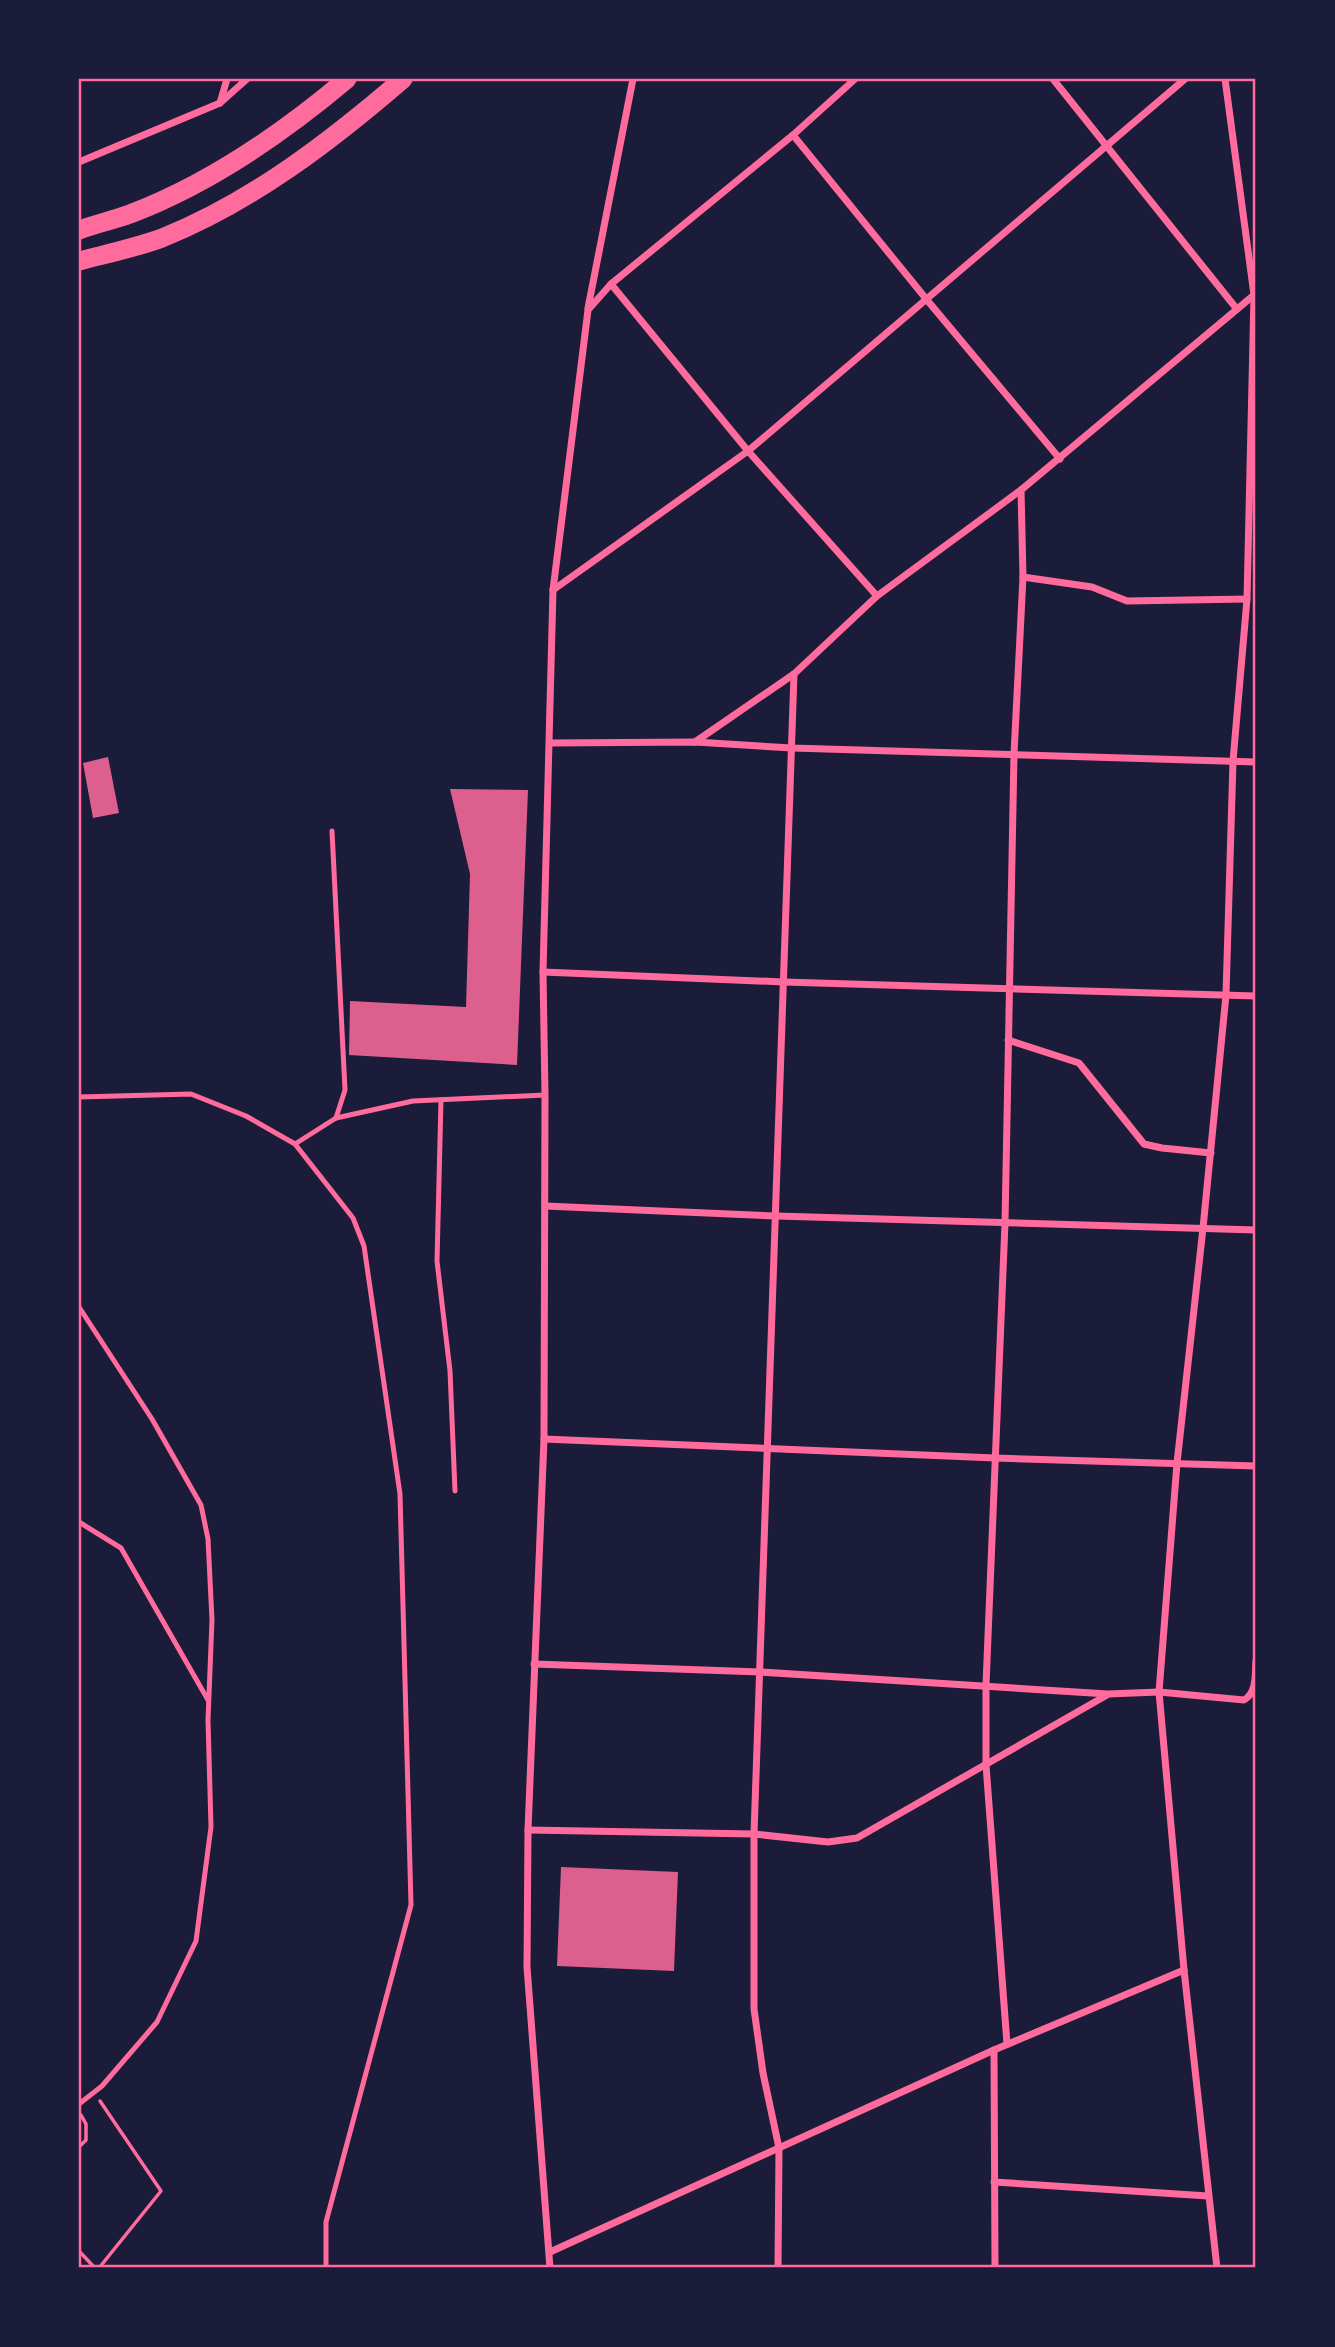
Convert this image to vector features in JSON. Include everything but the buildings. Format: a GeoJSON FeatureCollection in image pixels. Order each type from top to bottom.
{"type":"FeatureCollection","features":[{"type":"Feature","properties":{"kind":"highway"},"geometry":{"type":"LineString","coordinates":[[79,230],[130,214],[189,186],[259,146],[347,79]]}},
{"type":"Feature","properties":{"kind":"highway"},"geometry":{"type":"LineString","coordinates":[[79,261],[161,238],[238,201],[347,126],[403,79]]}},
{"type":"Feature","properties":{"kind":"street"},"geometry":{"type":"LineString","coordinates":[[220,103],[227,79]]}},
{"type":"Feature","properties":{"kind":"street"},"geometry":{"type":"LineString","coordinates":[[79,162],[220,103],[247,79]]}},
{"type":"Feature","properties":{"kind":"street"},"geometry":{"type":"LineString","coordinates":[[550,2268],[527,1967],[528,1829],[544,1439],[543,972],[552,590],[587,310],[633,79]]}},
{"type":"Feature","properties":{"kind":"street"},"geometry":{"type":"LineString","coordinates":[[587,310],[611,284],[793,135],[855,79]]}},
{"type":"Feature","properties":{"kind":"street"},"geometry":{"type":"LineString","coordinates":[[1053,79],[1236,308]]}},
{"type":"Feature","properties":{"kind":"street"},"geometry":{"type":"LineString","coordinates":[[552,590],[748,451],[1185,79]]}},
{"type":"Feature","properties":{"kind":"street"},"geometry":{"type":"LineString","coordinates":[[1217,2268],[1184,1970],[1159,1692],[1177,1462],[1226,995],[1233,761],[1247,599],[1254,295],[1225,79]]}},
{"type":"Feature","properties":{"kind":"street"},"geometry":{"type":"LineString","coordinates":[[793,135],[1060,458]]}},
{"type":"Feature","properties":{"kind":"street"},"geometry":{"type":"LineString","coordinates":[[611,284],[748,451],[877,596]]}},
{"type":"Feature","properties":{"kind":"street"},"geometry":{"type":"LineString","coordinates":[[695,741],[794,674],[877,596],[1021,490],[1254,295]]}},
{"type":"Feature","properties":{"kind":"street"},"geometry":{"type":"LineString","coordinates":[[1007,2044],[986,1765],[986,1685],[1005,1223],[1014,754],[1023,577],[1021,490]]}},
{"type":"Feature","properties":{"kind":"street"},"geometry":{"type":"LineString","coordinates":[[1023,577],[1092,587],[1127,601],[1247,599]]}},
{"type":"Feature","properties":{"kind":"street"},"geometry":{"type":"LineString","coordinates":[[778,2268],[779,2148],[763,2073],[754,2009],[754,1834],[794,674]]}},
{"type":"Feature","properties":{"kind":"street"},"geometry":{"type":"LineString","coordinates":[[550,743],[695,741],[792,748],[1256,762]]}},
{"type":"Feature","properties":{"kind":"street"},"geometry":{"type":"LineString","coordinates":[[543,972],[1256,996]]}},
{"type":"Feature","properties":{"kind":"street"},"geometry":{"type":"LineString","coordinates":[[1007,1040],[1079,1063],[1144,1144],[1211,1153]]}},
{"type":"Feature","properties":{"kind":"street"},"geometry":{"type":"LineString","coordinates":[[545,1206],[776,1216],[1256,1230]]}},
{"type":"Feature","properties":{"kind":"street"},"geometry":{"type":"LineString","coordinates":[[544,1439],[1256,1466]]}},
{"type":"Feature","properties":{"kind":"street"},"geometry":{"type":"LineString","coordinates":[[534,1664],[760,1672],[1108,1694],[1159,1692],[1244,1700],[1253,1692],[1256,1661]]}},
{"type":"Feature","properties":{"kind":"street"},"geometry":{"type":"LineString","coordinates":[[528,1829],[754,1834],[828,1842],[857,1839],[1108,1694]]}},
{"type":"Feature","properties":{"kind":"street"},"geometry":{"type":"LineString","coordinates":[[550,2252],[993,2050],[1184,1970]]}},
{"type":"Feature","properties":{"kind":"street"},"geometry":{"type":"LineString","coordinates":[[993,2050],[995,2268]]}},
{"type":"Feature","properties":{"kind":"street"},"geometry":{"type":"LineString","coordinates":[[994,2182],[1208,2196]]}},
{"type":"Feature","properties":{"kind":"lane"},"geometry":{"type":"LineString","coordinates":[[332,831],[345,1090],[337,1118]]}},
{"type":"Feature","properties":{"kind":"lane"},"geometry":{"type":"LineString","coordinates":[[79,1097],[191,1094],[246,1116],[295,1144],[354,1217],[364,1246],[400,1494],[411,1905],[326,2222],[326,2268]]}},
{"type":"Feature","properties":{"kind":"lane"},"geometry":{"type":"LineString","coordinates":[[295,1144],[337,1118],[413,1101],[545,1095]]}},
{"type":"Feature","properties":{"kind":"lane"},"geometry":{"type":"LineString","coordinates":[[441,1100],[437,1261],[450,1371],[455,1491]]}},
{"type":"Feature","properties":{"kind":"lane"},"geometry":{"type":"LineString","coordinates":[[79,1307],[152,1419],[201,1505],[208,1539],[212,1620],[209,1701],[211,1826],[196,1941],[158,2022],[94,2092],[79,2104]]}},
{"type":"Feature","properties":{"kind":"lane"},"geometry":{"type":"LineString","coordinates":[[79,1522],[121,1548],[209,1701]]}},
{"type":"Feature","properties":{"kind":"path"},"geometry":{"type":"LineString","coordinates":[[79,2251],[97,2268],[161,2191],[94,2092]]}},
{"type":"Feature","properties":{"kind":"path"},"geometry":{"type":"LineString","coordinates":[[79,2110],[86,2124],[86,2140],[79,2147]]}}]}
